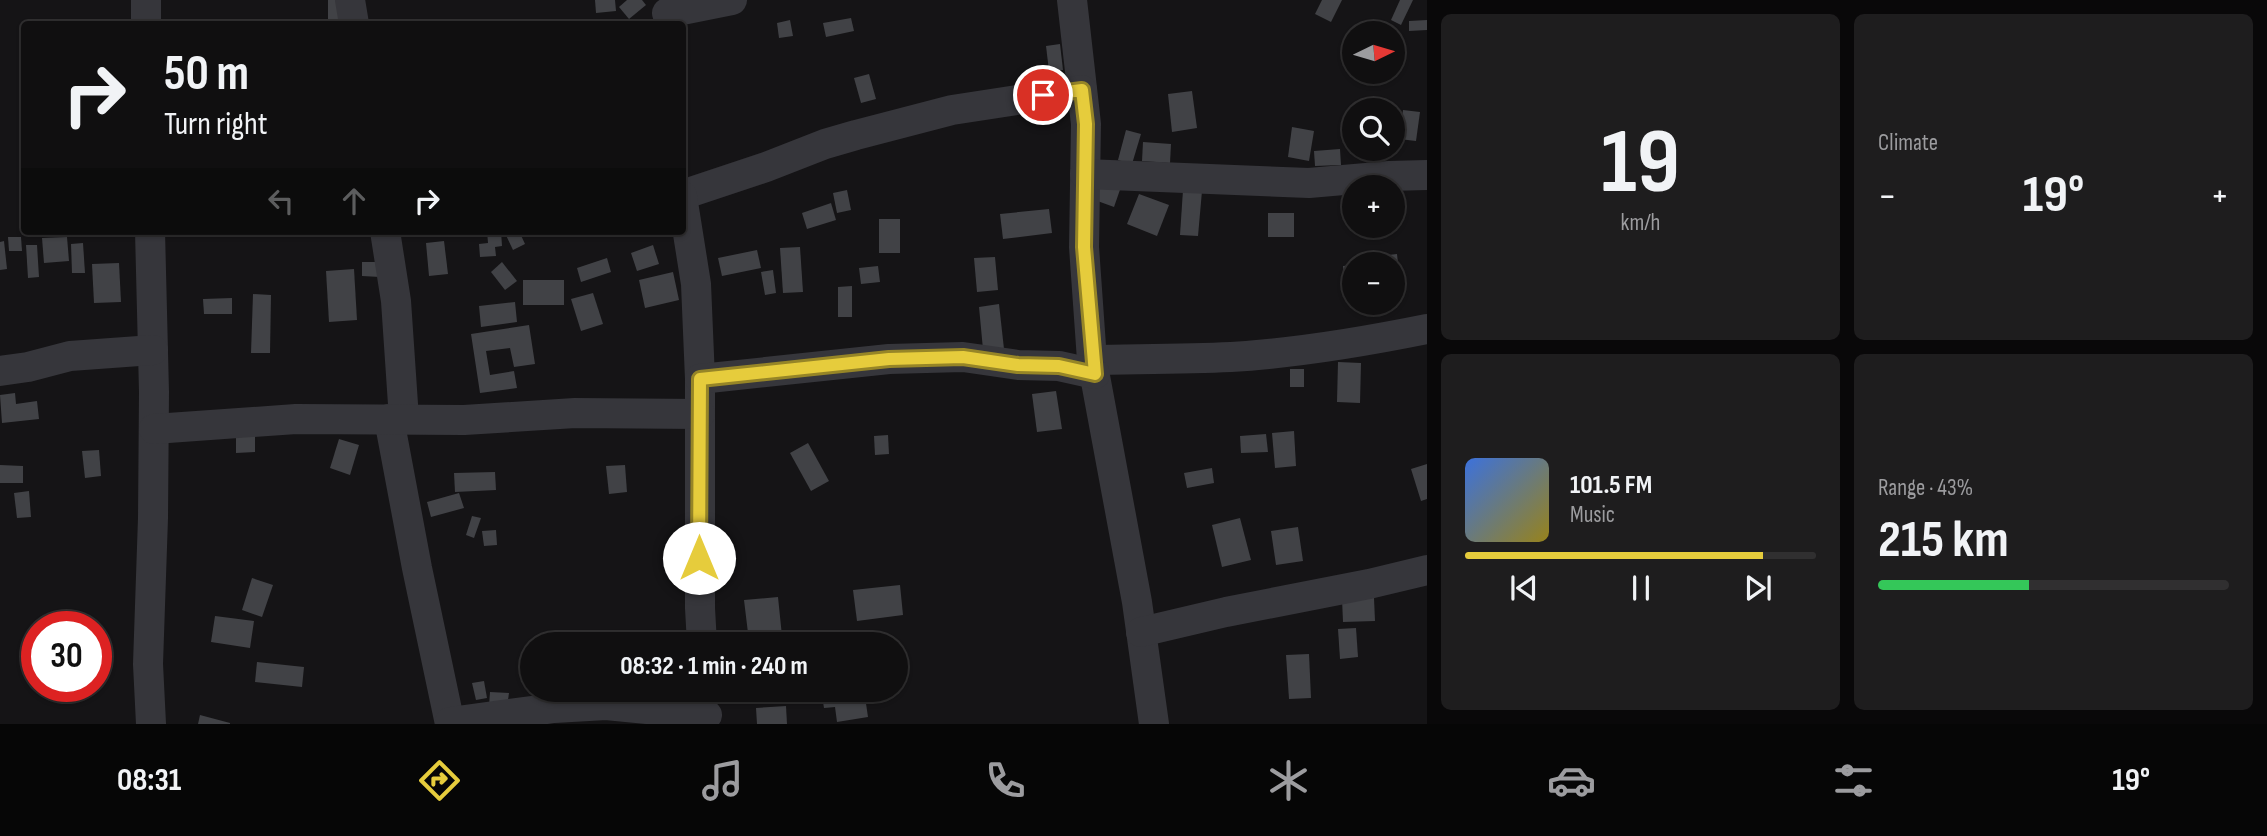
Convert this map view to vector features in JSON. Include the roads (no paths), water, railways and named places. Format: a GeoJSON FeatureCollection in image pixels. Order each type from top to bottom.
{"type":"FeatureCollection","features":[{"type":"Feature","properties":{"kind":"street"},"geometry":{"type":"LineString","coordinates":[[146,0],[146,21]]}},
{"type":"Feature","properties":{"kind":"street"},"geometry":{"type":"LineString","coordinates":[[350,0],[354,21]]}},
{"type":"Feature","properties":{"kind":"street"},"geometry":{"type":"LineString","coordinates":[[667,12],[732,0]]}},
{"type":"Feature","properties":{"kind":"street"},"geometry":{"type":"LineString","coordinates":[[1072,0],[1086,124],[1084,247],[1093,367],[1141,632],[1154,724]]}},
{"type":"Feature","properties":{"kind":"street"},"geometry":{"type":"LineString","coordinates":[[686,195],[868,131],[952,110],[1082,90]]}},
{"type":"Feature","properties":{"kind":"street"},"geometry":{"type":"LineString","coordinates":[[1085,174],[1309,183],[1427,175]]}},
{"type":"Feature","properties":{"kind":"street"},"geometry":{"type":"LineString","coordinates":[[686,221],[696,284],[700,379],[701,632]]}},
{"type":"Feature","properties":{"kind":"street"},"geometry":{"type":"LineString","coordinates":[[150,235],[154,429],[148,664],[151,724]]}},
{"type":"Feature","properties":{"kind":"street"},"geometry":{"type":"LineString","coordinates":[[387,235],[396,301],[396,419],[417,568],[450,723],[554,708],[607,705],[707,709]]}},
{"type":"Feature","properties":{"kind":"street"},"geometry":{"type":"LineString","coordinates":[[700,379],[889,359],[963,357],[1018,365],[1093,367],[1286,352],[1427,330]]}},
{"type":"Feature","properties":{"kind":"street"},"geometry":{"type":"LineString","coordinates":[[0,371],[70,356],[153,350]]}},
{"type":"Feature","properties":{"kind":"street"},"geometry":{"type":"LineString","coordinates":[[154,429],[296,419],[464,419],[575,413],[700,414]]}},
{"type":"Feature","properties":{"kind":"street"},"geometry":{"type":"LineString","coordinates":[[1141,632],[1226,611],[1369,584],[1427,570]]}}]}
